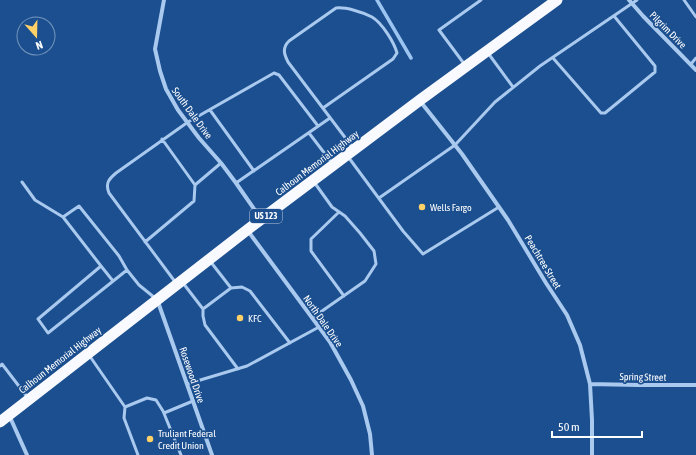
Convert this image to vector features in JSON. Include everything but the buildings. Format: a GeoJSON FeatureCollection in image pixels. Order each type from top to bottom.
{"type":"FeatureCollection","features":[{"type":"Feature","properties":{"kind":"highway","name":"Calhoun Memorial Highway"},"geometry":{"type":"LineString","coordinates":[[0,422],[208,259],[420,100],[557,0]]}},
{"type":"Feature","properties":{"kind":"street","name":"South Dale Drive"},"geometry":{"type":"LineString","coordinates":[[164,0],[155,49],[166,90],[178,110],[199,138],[222,164],[261,219]]}},
{"type":"Feature","properties":{"kind":"street","name":"Pilgrim Drive"},"geometry":{"type":"LineString","coordinates":[[631,2],[696,70]]}},
{"type":"Feature","properties":{"kind":"street","name":"Peachtree Street"},"geometry":{"type":"LineString","coordinates":[[420,100],[455,145],[508,220],[567,316],[580,345],[590,384],[592,455]]}},
{"type":"Feature","properties":{"kind":"street","name":"North Dale Drive"},"geometry":{"type":"LineString","coordinates":[[247,230],[330,342],[351,380],[363,406],[370,434],[372,455]]}},
{"type":"Feature","properties":{"kind":"street","name":"Rosewood Drive"},"geometry":{"type":"LineString","coordinates":[[157,300],[212,455]]}},
{"type":"Feature","properties":{"kind":"street","name":"Spring Street"},"geometry":{"type":"LineString","coordinates":[[590,384],[696,385]]}},
{"type":"Feature","properties":{"kind":"street"},"geometry":{"type":"LineString","coordinates":[[9,415],[27,455]]}},
{"type":"Feature","properties":{"kind":"lane"},"geometry":{"type":"LineString","coordinates":[[466,66],[439,30],[481,0]]}},
{"type":"Feature","properties":{"kind":"lane"},"geometry":{"type":"LineString","coordinates":[[379,198],[455,145],[495,102],[540,66],[614,16],[631,2],[637,0]]}},
{"type":"Feature","properties":{"kind":"lane"},"geometry":{"type":"LineString","coordinates":[[684,0],[696,17]]}},
{"type":"Feature","properties":{"kind":"lane"},"geometry":{"type":"LineString","coordinates":[[323,108],[393,59],[397,53],[382,26],[372,18],[343,7],[336,8],[286,44],[284,55],[330,118],[379,198],[403,231],[423,254],[499,207]]}},
{"type":"Feature","properties":{"kind":"lane"},"geometry":{"type":"LineString","coordinates":[[552,58],[600,113],[605,113],[655,72],[655,66],[614,16]]}},
{"type":"Feature","properties":{"kind":"lane"},"geometry":{"type":"LineString","coordinates":[[487,52],[513,87]]}},
{"type":"Feature","properties":{"kind":"lane"},"geometry":{"type":"LineString","coordinates":[[691,64],[696,58]]}},
{"type":"Feature","properties":{"kind":"lane"},"geometry":{"type":"LineString","coordinates":[[238,369],[206,325],[203,316],[203,309],[145,242],[109,193],[107,184],[116,173],[162,139],[188,122],[274,73],[279,76],[318,126]]}},
{"type":"Feature","properties":{"kind":"lane"},"geometry":{"type":"LineString","coordinates":[[210,110],[254,171]]}},
{"type":"Feature","properties":{"kind":"lane"},"geometry":{"type":"LineString","coordinates":[[236,183],[330,118]]}},
{"type":"Feature","properties":{"kind":"lane"},"geometry":{"type":"LineString","coordinates":[[309,132],[334,165]]}},
{"type":"Feature","properties":{"kind":"lane"},"geometry":{"type":"LineString","coordinates":[[145,242],[194,201],[195,185],[162,139]]}},
{"type":"Feature","properties":{"kind":"lane"},"geometry":{"type":"LineString","coordinates":[[195,185],[222,164]]}},
{"type":"Feature","properties":{"kind":"lane"},"geometry":{"type":"LineString","coordinates":[[312,318],[365,281],[376,264],[374,251],[345,216],[332,207],[313,180]]}},
{"type":"Feature","properties":{"kind":"lane"},"geometry":{"type":"LineString","coordinates":[[22,182],[35,200],[63,217],[113,281]]}},
{"type":"Feature","properties":{"kind":"lane"},"geometry":{"type":"LineString","coordinates":[[63,217],[80,206],[119,256],[127,270],[139,285],[157,300]]}},
{"type":"Feature","properties":{"kind":"lane"},"geometry":{"type":"LineString","coordinates":[[339,212],[311,238],[310,251],[344,296]]}},
{"type":"Feature","properties":{"kind":"lane"},"geometry":{"type":"LineString","coordinates":[[208,259],[231,288]]}},
{"type":"Feature","properties":{"kind":"lane"},"geometry":{"type":"LineString","coordinates":[[101,266],[38,319],[48,333],[127,270]]}},
{"type":"Feature","properties":{"kind":"lane"},"geometry":{"type":"LineString","coordinates":[[203,309],[231,288],[242,287],[250,291],[290,343]]}},
{"type":"Feature","properties":{"kind":"lane"},"geometry":{"type":"LineString","coordinates":[[187,384],[247,366],[319,327]]}},
{"type":"Feature","properties":{"kind":"lane"},"geometry":{"type":"LineString","coordinates":[[88,354],[125,406],[124,418],[138,455]]}},
{"type":"Feature","properties":{"kind":"lane"},"geometry":{"type":"LineString","coordinates":[[0,366],[2,364],[29,399]]}},
{"type":"Feature","properties":{"kind":"lane"},"geometry":{"type":"LineString","coordinates":[[125,406],[147,398],[156,400],[164,412],[181,455]]}},
{"type":"Feature","properties":{"kind":"lane"},"geometry":{"type":"LineString","coordinates":[[164,412],[193,401]]}},
{"type":"Feature","properties":{"kind":"waterway"},"geometry":{"type":"LineString","coordinates":[[377,0],[411,58]]}},
{"type":"Feature","properties":{"kind":"place","name":"Wells Fargo"},"geometry":{"type":"Point","coordinates":[422,207]}},
{"type":"Feature","properties":{"kind":"place","name":"KFC"},"geometry":{"type":"Point","coordinates":[240,318]}},
{"type":"Feature","properties":{"kind":"place","name":"Truliant Federal Credit Union"},"geometry":{"type":"Point","coordinates":[150,439]}}]}
